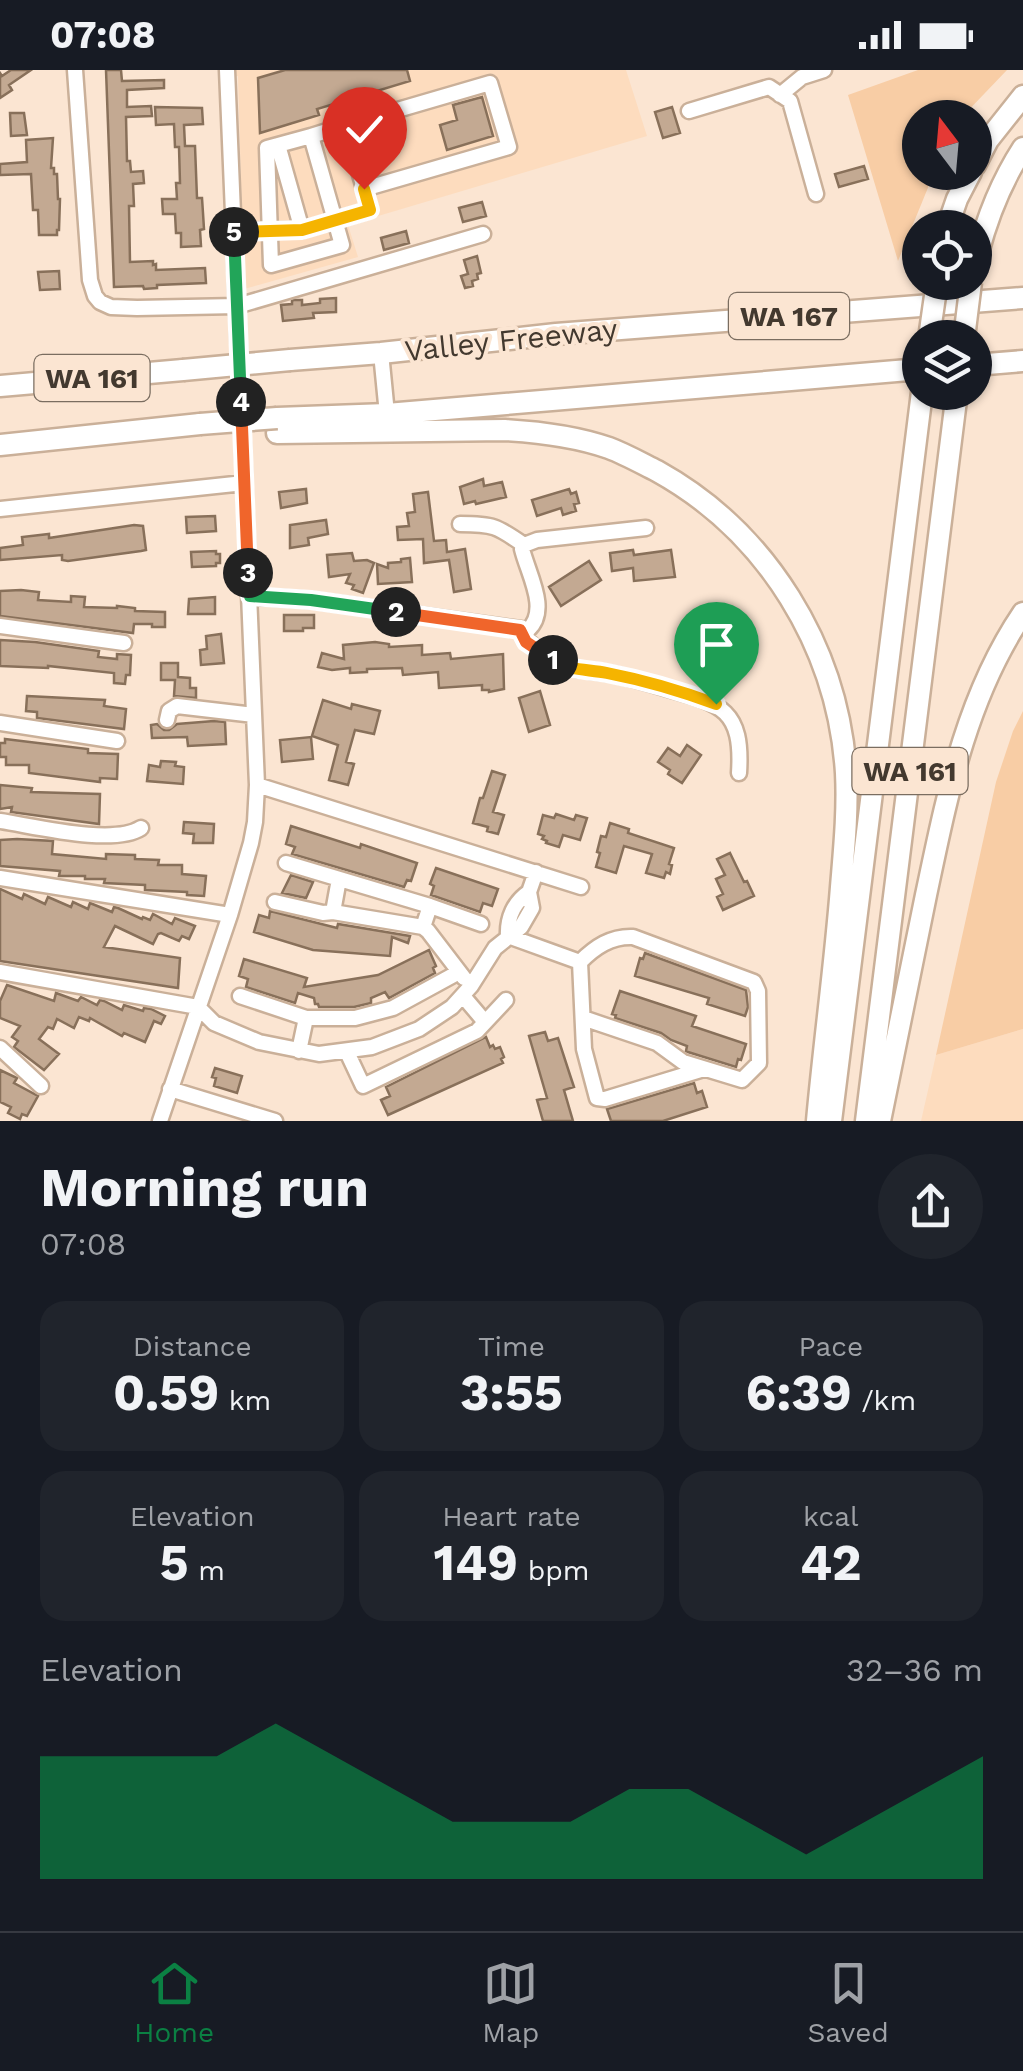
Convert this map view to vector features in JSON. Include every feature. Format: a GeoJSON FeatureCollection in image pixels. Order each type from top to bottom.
{"type":"FeatureCollection","features":[{"type":"Feature","properties":{"kind":"highway"},"geometry":{"type":"LineString","coordinates":[[992,135],[1023,96]]}},
{"type":"Feature","properties":{"kind":"highway"},"geometry":{"type":"LineString","coordinates":[[991,210],[1023,148]]}},
{"type":"Feature","properties":{"kind":"highway","name":"WA 161"},"geometry":{"type":"LineString","coordinates":[[556,334],[1023,285]]}},
{"type":"Feature","properties":{"kind":"highway","name":"Valley Freeway"},"geometry":{"type":"LineString","coordinates":[[0,386],[556,334],[1023,298]]}},
{"type":"Feature","properties":{"kind":"highway"},"geometry":{"type":"LineString","coordinates":[[992,364],[1023,361]]}},
{"type":"Feature","properties":{"kind":"highway","name":"Valley Freeway"},"geometry":{"type":"LineString","coordinates":[[0,445],[277,426],[902,371]]}},
{"type":"Feature","properties":{"kind":"highway"},"geometry":{"type":"LineString","coordinates":[[831,1121],[919,410]]}},
{"type":"Feature","properties":{"kind":"highway","name":"WA 161"},"geometry":{"type":"LineString","coordinates":[[866,1121],[955,410]]}},
{"type":"Feature","properties":{"kind":"highway","name":"WA 161"},"geometry":{"type":"LineString","coordinates":[[277,426],[505,430],[572,438],[611,449],[667,477],[718,513],[760,556],[800,614],[822,663],[836,706],[846,773],[841,894],[817,1121]]}},
{"type":"Feature","properties":{"kind":"highway"},"geometry":{"type":"LineString","coordinates":[[880,1121],[960,744],[991,668],[1023,612]]}},
{"type":"Feature","properties":{"kind":"street"},"geometry":{"type":"LineString","coordinates":[[75,70],[90,280],[100,302],[138,308],[237,306],[483,234]]}},
{"type":"Feature","properties":{"kind":"street"},"geometry":{"type":"LineString","coordinates":[[160,1121],[230,915],[255,822],[250,596],[227,70]]}},
{"type":"Feature","properties":{"kind":"street"},"geometry":{"type":"LineString","coordinates":[[780,95],[802,78],[824,70]]}},
{"type":"Feature","properties":{"kind":"street"},"geometry":{"type":"LineString","coordinates":[[311,136],[342,245],[270,266],[267,148],[490,82],[509,147],[364,189]]}},
{"type":"Feature","properties":{"kind":"street"},"geometry":{"type":"LineString","coordinates":[[689,111],[769,87],[790,101],[816,194]]}},
{"type":"Feature","properties":{"kind":"street"},"geometry":{"type":"LineString","coordinates":[[234,231],[302,230],[370,210],[346,125]]}},
{"type":"Feature","properties":{"kind":"street"},"geometry":{"type":"LineString","coordinates":[[278,145],[302,230]]}},
{"type":"Feature","properties":{"kind":"street"},"geometry":{"type":"LineString","coordinates":[[382,353],[386,414]]}},
{"type":"Feature","properties":{"kind":"street"},"geometry":{"type":"LineString","coordinates":[[0,509],[244,484]]}},
{"type":"Feature","properties":{"kind":"street"},"geometry":{"type":"LineString","coordinates":[[460,524],[499,528],[524,545]]}},
{"type":"Feature","properties":{"kind":"street"},"geometry":{"type":"LineString","coordinates":[[524,545],[537,540],[646,528]]}},
{"type":"Feature","properties":{"kind":"street"},"geometry":{"type":"LineString","coordinates":[[250,596],[311,600],[528,630],[537,621],[538,607],[524,545]]}},
{"type":"Feature","properties":{"kind":"street"},"geometry":{"type":"LineString","coordinates":[[0,626],[124,643]]}},
{"type":"Feature","properties":{"kind":"street"},"geometry":{"type":"LineString","coordinates":[[520,630],[526,642],[559,664],[632,678],[716,704],[729,717],[738,736],[739,773]]}},
{"type":"Feature","properties":{"kind":"street"},"geometry":{"type":"LineString","coordinates":[[167,720],[169,711],[177,706],[254,715]]}},
{"type":"Feature","properties":{"kind":"street"},"geometry":{"type":"LineString","coordinates":[[0,724],[117,741]]}},
{"type":"Feature","properties":{"kind":"street"},"geometry":{"type":"LineString","coordinates":[[257,785],[580,887]]}},
{"type":"Feature","properties":{"kind":"street"},"geometry":{"type":"LineString","coordinates":[[0,822],[104,836],[141,828]]}},
{"type":"Feature","properties":{"kind":"street"},"geometry":{"type":"LineString","coordinates":[[286,863],[482,924]]}},
{"type":"Feature","properties":{"kind":"street"},"geometry":{"type":"LineString","coordinates":[[0,972],[198,1006],[214,1023],[259,1042],[319,1054],[347,1052],[395,1040],[418,1029],[438,1018],[467,991],[495,948],[508,936],[508,924],[519,916],[518,899],[529,892],[536,872]]}},
{"type":"Feature","properties":{"kind":"street"},"geometry":{"type":"LineString","coordinates":[[0,878],[230,915]]}},
{"type":"Feature","properties":{"kind":"street"},"geometry":{"type":"LineString","coordinates":[[333,912],[339,879]]}},
{"type":"Feature","properties":{"kind":"street"},"geometry":{"type":"LineString","coordinates":[[275,902],[422,927],[459,972],[485,1022]]}},
{"type":"Feature","properties":{"kind":"street"},"geometry":{"type":"LineString","coordinates":[[422,927],[430,906]]}},
{"type":"Feature","properties":{"kind":"street"},"geometry":{"type":"LineString","coordinates":[[508,936],[580,962]]}},
{"type":"Feature","properties":{"kind":"street"},"geometry":{"type":"LineString","coordinates":[[582,1018],[657,1043],[677,1059],[742,1080],[759,1063],[758,991],[754,982],[633,937],[610,940],[580,962],[582,1018],[584,1049],[597,1098],[605,1099],[704,1069]]}},
{"type":"Feature","properties":{"kind":"street"},"geometry":{"type":"LineString","coordinates":[[240,996],[306,1018],[355,1018],[393,1008],[459,972]]}},
{"type":"Feature","properties":{"kind":"street"},"geometry":{"type":"LineString","coordinates":[[347,1052],[363,1086],[477,1031],[506,1000]]}},
{"type":"Feature","properties":{"kind":"street"},"geometry":{"type":"LineString","coordinates":[[298,1051],[306,1018]]}},
{"type":"Feature","properties":{"kind":"street"},"geometry":{"type":"LineString","coordinates":[[0,1048],[41,1086]]}},
{"type":"Feature","properties":{"kind":"street"},"geometry":{"type":"LineString","coordinates":[[170,1089],[275,1121]]}},
{"type":"Feature","properties":{"kind":"shaded area"},"geometry":{"type":"Polygon","coordinates":[[[227,70],[626,70],[647,136],[348,225],[358,257],[244,289],[238,76],[227,78],[227,70]]]}},
{"type":"Feature","properties":{"kind":"shaded area"},"geometry":{"type":"Polygon","coordinates":[[[918,70],[1007,70],[978,100],[902,100],[902,190],[927,190],[919,210],[902,210],[902,251],[898,261],[848,95],[918,70]]]}},
{"type":"Feature","properties":{"kind":"shaded area"},"geometry":{"type":"Polygon","coordinates":[[[1023,711],[1023,1029],[936,1055],[996,782],[1023,711]]]}},
{"type":"Feature","properties":{"kind":"shaded area"},"geometry":{"type":"Polygon","coordinates":[[[1023,1029],[1023,1121],[921,1121],[936,1055],[1023,1029]]]}},
{"type":"Feature","properties":{"kind":"building"},"geometry":{"type":"Polygon","coordinates":[[[11,70],[31,70],[9,85],[12,90],[0,98],[0,73],[2,76],[11,70]]]}},
{"type":"Feature","properties":{"kind":"building"},"geometry":{"type":"Polygon","coordinates":[[[106,70],[121,70],[122,81],[164,80],[164,88],[127,90],[127,107],[151,106],[152,116],[126,117],[127,161],[131,172],[143,171],[144,183],[133,184],[134,206],[129,206],[130,262],[153,261],[156,270],[205,268],[206,283],[144,289],[114,287],[106,70]]]}},
{"type":"Feature","properties":{"kind":"building"},"geometry":{"type":"Polygon","coordinates":[[[285,70],[407,70],[410,81],[317,109],[319,115],[260,133],[258,78],[285,70]]]}},
{"type":"Feature","properties":{"kind":"building"},"geometry":{"type":"Polygon","coordinates":[[[482,97],[493,136],[447,150],[440,125],[457,120],[453,105],[482,97]]]}},
{"type":"Feature","properties":{"kind":"building"},"geometry":{"type":"Polygon","coordinates":[[[155,107],[202,108],[203,124],[184,125],[185,146],[195,146],[197,198],[202,198],[204,229],[200,230],[201,246],[181,247],[175,214],[163,214],[162,199],[177,199],[179,147],[175,147],[174,124],[156,125],[155,107]]]}},
{"type":"Feature","properties":{"kind":"building"},"geometry":{"type":"Polygon","coordinates":[[[672,107],[680,133],[663,138],[655,112],[672,107]]]}},
{"type":"Feature","properties":{"kind":"building"},"geometry":{"type":"Polygon","coordinates":[[[10,113],[24,113],[27,135],[11,136],[10,113]]]}},
{"type":"Feature","properties":{"kind":"building"},"geometry":{"type":"Polygon","coordinates":[[[53,138],[51,168],[57,174],[59,230],[57,235],[39,235],[31,174],[0,175],[0,164],[27,162],[26,140],[53,138]]]}},
{"type":"Feature","properties":{"kind":"building"},"geometry":{"type":"Polygon","coordinates":[[[864,166],[868,179],[839,187],[835,174],[864,166]]]}},
{"type":"Feature","properties":{"kind":"building"},"geometry":{"type":"Polygon","coordinates":[[[482,202],[486,216],[463,222],[459,208],[482,202]]]}},
{"type":"Feature","properties":{"kind":"building"},"geometry":{"type":"Polygon","coordinates":[[[406,231],[409,243],[384,250],[381,238],[406,231]]]}},
{"type":"Feature","properties":{"kind":"building"},"geometry":{"type":"Polygon","coordinates":[[[477,256],[481,273],[472,281],[473,286],[465,288],[461,276],[468,274],[464,260],[477,256]]]}},
{"type":"Feature","properties":{"kind":"building"},"geometry":{"type":"Polygon","coordinates":[[[59,271],[60,289],[40,290],[38,272],[59,271]]]}},
{"type":"Feature","properties":{"kind":"building"},"geometry":{"type":"Polygon","coordinates":[[[336,298],[336,312],[283,321],[281,305],[292,304],[294,300],[302,300],[302,305],[336,298]]]}},
{"type":"Feature","properties":{"kind":"building"},"geometry":{"type":"Polygon","coordinates":[[[483,479],[484,486],[502,482],[506,497],[464,504],[460,487],[483,479]]]}},
{"type":"Feature","properties":{"kind":"building"},"geometry":{"type":"Polygon","coordinates":[[[306,489],[307,503],[281,508],[279,492],[306,489]]]}},
{"type":"Feature","properties":{"kind":"building"},"geometry":{"type":"Polygon","coordinates":[[[569,489],[571,494],[576,492],[576,511],[563,515],[561,508],[537,516],[532,500],[569,489]]]}},
{"type":"Feature","properties":{"kind":"building"},"geometry":{"type":"Polygon","coordinates":[[[428,492],[434,541],[446,540],[447,552],[465,549],[471,589],[454,592],[449,560],[424,563],[423,539],[398,540],[397,527],[409,526],[407,513],[415,512],[413,494],[428,492]]]}},
{"type":"Feature","properties":{"kind":"building"},"geometry":{"type":"Polygon","coordinates":[[[215,516],[216,531],[187,533],[186,517],[215,516]]]}},
{"type":"Feature","properties":{"kind":"building"},"geometry":{"type":"Polygon","coordinates":[[[326,520],[328,534],[308,538],[309,545],[290,548],[290,525],[326,520]]]}},
{"type":"Feature","properties":{"kind":"building"},"geometry":{"type":"Polygon","coordinates":[[[143,526],[146,550],[68,561],[62,560],[62,555],[0,560],[0,548],[23,545],[22,537],[49,534],[49,538],[143,526]]]}},
{"type":"Feature","properties":{"kind":"building"},"geometry":{"type":"Polygon","coordinates":[[[633,550],[634,555],[671,550],[675,577],[634,581],[633,568],[612,571],[610,553],[633,550]]]}},
{"type":"Feature","properties":{"kind":"building"},"geometry":{"type":"Polygon","coordinates":[[[216,551],[220,563],[216,566],[192,567],[191,552],[216,551]]]}},
{"type":"Feature","properties":{"kind":"building"},"geometry":{"type":"Polygon","coordinates":[[[352,553],[354,561],[374,563],[363,593],[346,583],[350,574],[329,577],[327,555],[352,553]]]}},
{"type":"Feature","properties":{"kind":"building"},"geometry":{"type":"Polygon","coordinates":[[[410,558],[412,582],[378,584],[377,564],[388,568],[388,563],[410,558]]]}},
{"type":"Feature","properties":{"kind":"building"},"geometry":{"type":"Polygon","coordinates":[[[589,561],[601,580],[561,606],[549,587],[589,561]]]}},
{"type":"Feature","properties":{"kind":"building"},"geometry":{"type":"Polygon","coordinates":[[[0,591],[39,592],[38,600],[71,602],[71,596],[85,597],[84,607],[117,606],[165,612],[165,627],[134,624],[133,633],[0,616],[0,591]]]}},
{"type":"Feature","properties":{"kind":"building"},"geometry":{"type":"Polygon","coordinates":[[[215,597],[215,614],[188,614],[189,599],[215,597]]]}},
{"type":"Feature","properties":{"kind":"building"},"geometry":{"type":"Polygon","coordinates":[[[724,611],[728,624],[738,621],[742,635],[713,644],[705,617],[724,611]]]}},
{"type":"Feature","properties":{"kind":"building"},"geometry":{"type":"Polygon","coordinates":[[[284,615],[314,615],[314,628],[284,631],[284,615]]]}},
{"type":"Feature","properties":{"kind":"building"},"geometry":{"type":"Polygon","coordinates":[[[221,634],[224,663],[201,665],[200,650],[207,649],[206,636],[221,634]]]}},
{"type":"Feature","properties":{"kind":"building"},"geometry":{"type":"Polygon","coordinates":[[[0,640],[99,651],[98,657],[117,659],[117,654],[131,655],[130,675],[126,675],[125,684],[114,683],[114,673],[0,666],[0,640]]]}},
{"type":"Feature","properties":{"kind":"building"},"geometry":{"type":"Polygon","coordinates":[[[375,642],[389,647],[422,645],[422,655],[450,653],[451,659],[503,654],[504,689],[489,692],[482,690],[482,685],[439,688],[438,672],[403,675],[402,668],[350,673],[350,668],[318,667],[322,653],[344,659],[343,645],[375,642]]]}},
{"type":"Feature","properties":{"kind":"building"},"geometry":{"type":"Polygon","coordinates":[[[161,663],[178,663],[178,677],[190,678],[196,698],[174,696],[175,680],[161,680],[161,663]]]}},
{"type":"Feature","properties":{"kind":"building"},"geometry":{"type":"Polygon","coordinates":[[[540,691],[550,725],[529,732],[519,698],[540,691]]]}},
{"type":"Feature","properties":{"kind":"building"},"geometry":{"type":"Polygon","coordinates":[[[27,696],[105,700],[104,706],[126,709],[124,729],[37,718],[37,712],[26,711],[27,696]]]}},
{"type":"Feature","properties":{"kind":"building"},"geometry":{"type":"Polygon","coordinates":[[[323,700],[351,709],[352,704],[380,711],[374,734],[355,730],[346,762],[354,764],[348,785],[329,780],[338,745],[312,736],[323,700]]]}},
{"type":"Feature","properties":{"kind":"building"},"geometry":{"type":"Polygon","coordinates":[[[225,722],[226,744],[188,746],[187,737],[152,738],[151,725],[169,730],[177,724],[225,722]]]}},
{"type":"Feature","properties":{"kind":"building"},"geometry":{"type":"Polygon","coordinates":[[[311,737],[313,759],[282,762],[280,740],[311,737]]]}},
{"type":"Feature","properties":{"kind":"building"},"geometry":{"type":"Polygon","coordinates":[[[5,739],[118,754],[117,779],[100,778],[100,782],[29,773],[29,765],[6,765],[6,757],[0,757],[0,743],[5,743],[5,739]]]}},
{"type":"Feature","properties":{"kind":"building"},"geometry":{"type":"Polygon","coordinates":[[[687,745],[701,755],[682,783],[658,762],[668,748],[680,756],[687,745]]]}},
{"type":"Feature","properties":{"kind":"building"},"geometry":{"type":"Polygon","coordinates":[[[161,761],[184,767],[183,784],[147,781],[149,765],[160,767],[161,761]]]}},
{"type":"Feature","properties":{"kind":"building"},"geometry":{"type":"Polygon","coordinates":[[[492,771],[505,775],[493,812],[504,815],[498,834],[473,823],[492,771]]]}},
{"type":"Feature","properties":{"kind":"building"},"geometry":{"type":"Polygon","coordinates":[[[0,785],[32,788],[31,792],[100,794],[99,824],[11,812],[12,807],[0,809],[0,785]]]}},
{"type":"Feature","properties":{"kind":"building"},"geometry":{"type":"Polygon","coordinates":[[[556,814],[574,820],[576,815],[587,818],[580,840],[563,835],[559,847],[542,839],[544,836],[538,834],[543,815],[554,818],[556,814]]]}},
{"type":"Feature","properties":{"kind":"building"},"geometry":{"type":"Polygon","coordinates":[[[184,822],[214,824],[213,843],[193,843],[194,834],[183,833],[184,822]]]}},
{"type":"Feature","properties":{"kind":"building"},"geometry":{"type":"Polygon","coordinates":[[[610,823],[674,848],[670,874],[666,872],[664,878],[646,873],[652,854],[624,846],[616,873],[596,867],[601,836],[606,837],[610,823]]]}},
{"type":"Feature","properties":{"kind":"building"},"geometry":{"type":"Polygon","coordinates":[[[291,826],[417,863],[411,881],[407,880],[404,887],[292,854],[295,847],[286,844],[291,826]]]}},
{"type":"Feature","properties":{"kind":"building"},"geometry":{"type":"Polygon","coordinates":[[[0,840],[53,841],[52,854],[106,859],[106,854],[135,855],[135,859],[159,860],[158,865],[182,865],[182,874],[206,876],[204,896],[145,890],[145,885],[104,883],[105,879],[85,876],[59,876],[60,871],[0,866],[0,840]]]}},
{"type":"Feature","properties":{"kind":"building"},"geometry":{"type":"Polygon","coordinates":[[[730,853],[754,896],[723,910],[717,897],[723,894],[716,879],[725,875],[717,859],[730,853]]]}},
{"type":"Feature","properties":{"kind":"building"},"geometry":{"type":"Polygon","coordinates":[[[436,868],[498,889],[492,906],[483,903],[480,912],[431,895],[436,868]]]}},
{"type":"Feature","properties":{"kind":"building"},"geometry":{"type":"Polygon","coordinates":[[[291,875],[313,882],[306,898],[282,893],[291,875]]]}},
{"type":"Feature","properties":{"kind":"building"},"geometry":{"type":"Polygon","coordinates":[[[0,889],[45,904],[48,897],[71,907],[73,902],[88,909],[90,903],[112,912],[114,907],[118,908],[142,919],[150,920],[153,914],[172,924],[175,918],[195,926],[189,939],[182,936],[179,941],[161,933],[153,944],[115,926],[104,947],[180,958],[178,988],[0,961],[0,889]]]}},
{"type":"Feature","properties":{"kind":"building"},"geometry":{"type":"Polygon","coordinates":[[[270,911],[337,928],[338,924],[410,936],[408,943],[392,937],[390,956],[313,950],[254,932],[259,915],[269,918],[270,911]]]}},
{"type":"Feature","properties":{"kind":"building"},"geometry":{"type":"Polygon","coordinates":[[[429,950],[435,973],[389,998],[385,992],[371,998],[371,1003],[354,1007],[319,1007],[314,998],[298,993],[295,1003],[246,987],[248,979],[239,976],[244,959],[307,978],[304,987],[378,975],[429,950]]]}},
{"type":"Feature","properties":{"kind":"building"},"geometry":{"type":"Polygon","coordinates":[[[645,953],[746,990],[745,1016],[707,1004],[709,998],[635,976],[645,953]]]}},
{"type":"Feature","properties":{"kind":"building"},"geometry":{"type":"Polygon","coordinates":[[[7,985],[54,1001],[56,993],[78,1001],[81,997],[97,1005],[104,1001],[122,1010],[124,1005],[143,1011],[151,1009],[165,1016],[161,1024],[154,1021],[145,1042],[124,1033],[122,1036],[90,1018],[89,1021],[79,1017],[74,1028],[57,1019],[53,1029],[48,1027],[39,1039],[59,1054],[44,1070],[14,1047],[18,1041],[12,1037],[20,1026],[0,1018],[0,1001],[7,985]]]}},
{"type":"Feature","properties":{"kind":"building"},"geometry":{"type":"Polygon","coordinates":[[[620,991],[696,1016],[692,1026],[746,1044],[741,1060],[738,1059],[736,1067],[688,1052],[687,1046],[661,1033],[615,1018],[612,1014],[620,991]]]}},
{"type":"Feature","properties":{"kind":"building"},"geometry":{"type":"Polygon","coordinates":[[[545,1032],[548,1041],[558,1038],[574,1087],[564,1090],[573,1121],[543,1121],[537,1100],[547,1098],[529,1036],[545,1032]]]}},
{"type":"Feature","properties":{"kind":"building"},"geometry":{"type":"Polygon","coordinates":[[[486,1037],[490,1047],[500,1047],[503,1063],[388,1115],[381,1100],[390,1096],[386,1087],[486,1037]]]}},
{"type":"Feature","properties":{"kind":"building"},"geometry":{"type":"Polygon","coordinates":[[[215,1068],[242,1076],[237,1093],[214,1086],[215,1068]]]}},
{"type":"Feature","properties":{"kind":"building"},"geometry":{"type":"Polygon","coordinates":[[[0,1070],[38,1096],[27,1116],[22,1114],[20,1119],[8,1113],[11,1107],[0,1102],[0,1070]]]}},
{"type":"Feature","properties":{"kind":"building"},"geometry":{"type":"Polygon","coordinates":[[[694,1083],[697,1093],[702,1091],[707,1107],[663,1121],[611,1121],[607,1109],[694,1083]]]}},
{"type":"Feature","properties":{"kind":"route"},"geometry":{"type":"LineString","coordinates":[[364,189],[370,210],[302,230],[234,231],[250,596],[311,600],[520,630],[526,642],[559,664],[632,678],[716,704]]}}]}
